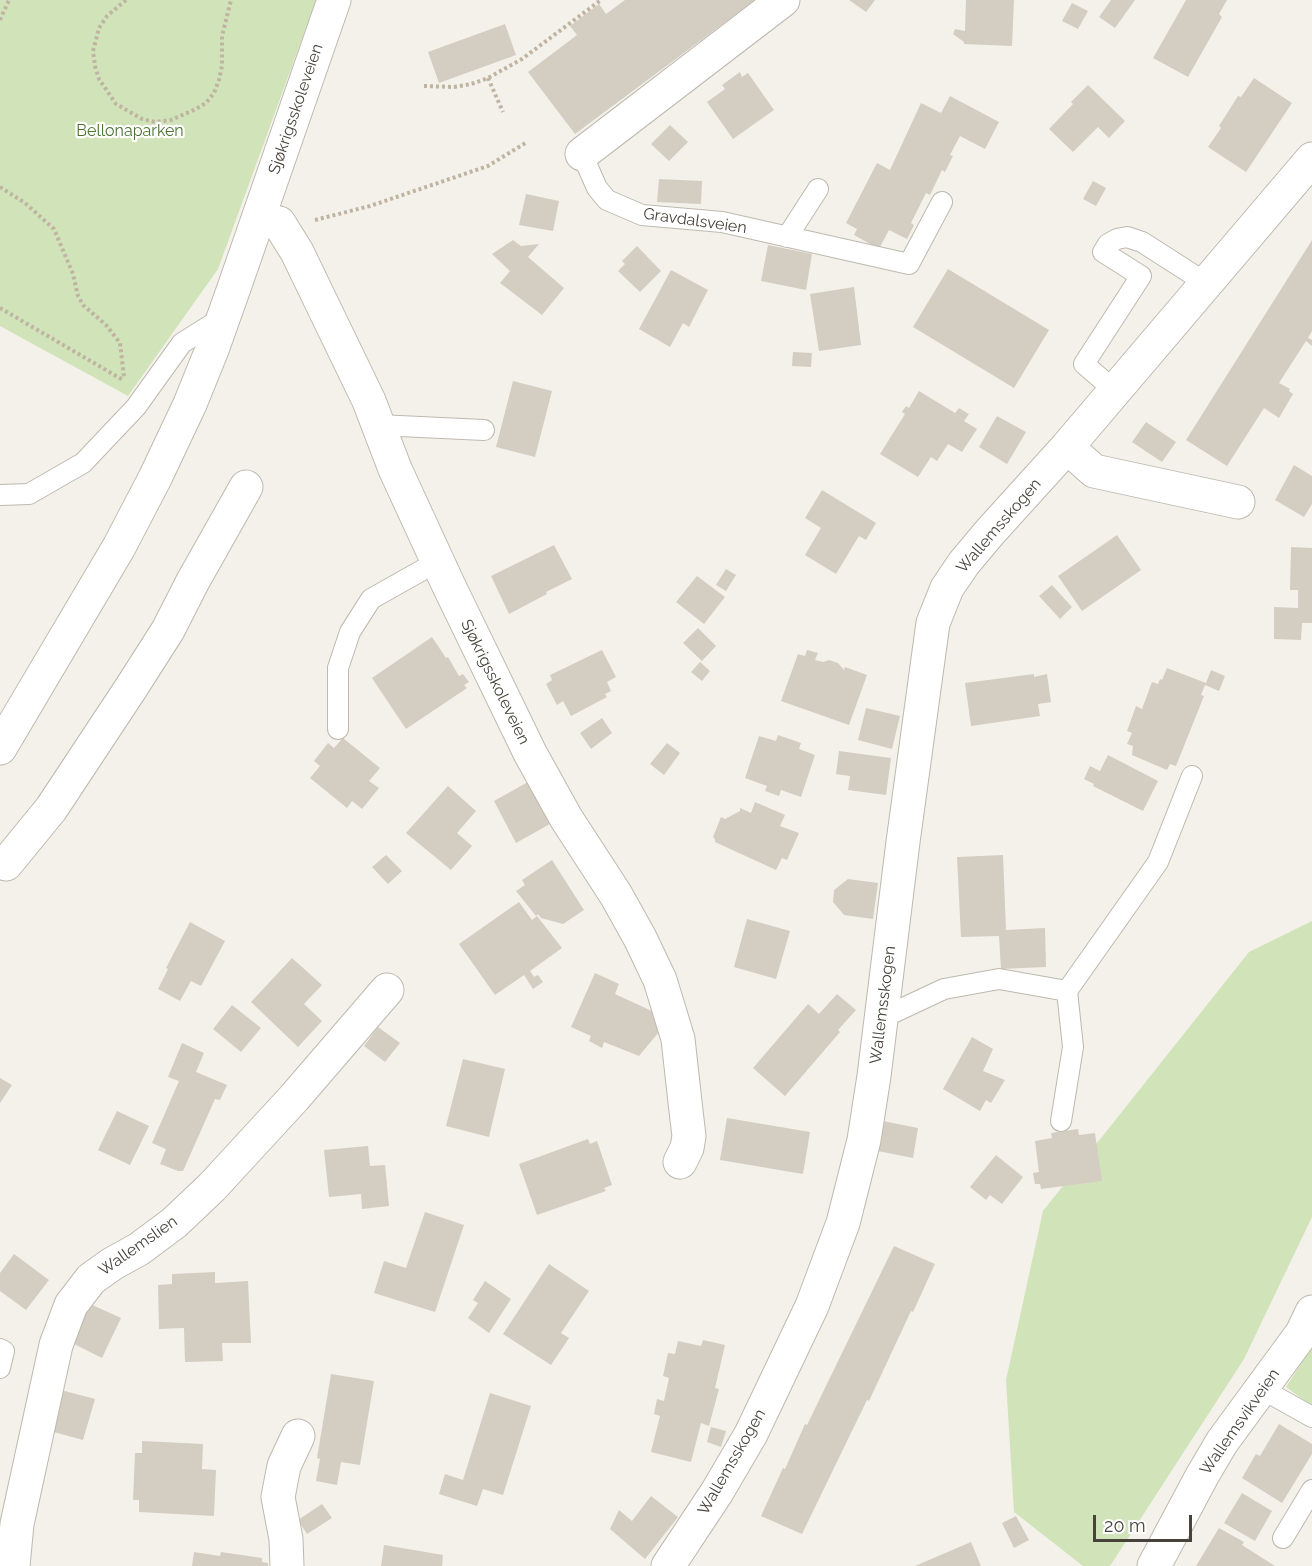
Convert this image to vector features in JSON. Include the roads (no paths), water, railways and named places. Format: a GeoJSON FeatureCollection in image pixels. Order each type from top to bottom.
{"type":"FeatureCollection","features":[{"type":"Feature","properties":{"kind":"street","name":"Sjøkrigsskoleveien"},"geometry":{"type":"LineString","coordinates":[[1,744],[118,547],[156,478],[190,404],[224,316],[269,220],[334,0]]}},
{"type":"Feature","properties":{"kind":"street","name":"Gravdalsveien"},"geometry":{"type":"LineString","coordinates":[[582,154],[783,0]]}},
{"type":"Feature","properties":{"kind":"street","name":"Wallemsskogen"},"geometry":{"type":"LineString","coordinates":[[668,1566],[717,1492],[751,1434],[793,1349],[830,1263],[843,1223],[864,1140],[933,624],[947,588],[964,563],[1067,447],[1312,159]]}},
{"type":"Feature","properties":{"kind":"street","name":"Sjøkrigsskoleveien"},"geometry":{"type":"LineString","coordinates":[[269,220],[297,252],[360,382],[395,469],[448,584],[530,753],[566,818],[616,895],[660,980],[678,1039],[689,1136],[687,1148],[680,1162]]}},
{"type":"Feature","properties":{"kind":"street"},"geometry":{"type":"LineString","coordinates":[[1067,447],[1094,471],[1238,501]]}},
{"type":"Feature","properties":{"kind":"street"},"geometry":{"type":"LineString","coordinates":[[2,867],[51,809],[138,679],[168,630],[246,487]]}},
{"type":"Feature","properties":{"kind":"street","name":"Wallemslien"},"geometry":{"type":"LineString","coordinates":[[13,1566],[17,1524],[56,1345],[71,1305],[91,1279],[139,1249],[174,1223],[212,1187],[294,1098],[387,990]]}},
{"type":"Feature","properties":{"kind":"street","name":"Wallemsvikveien"},"geometry":{"type":"LineString","coordinates":[[1154,1566],[1222,1442],[1302,1333],[1312,1312]]}},
{"type":"Feature","properties":{"kind":"street"},"geometry":{"type":"LineString","coordinates":[[287,1566],[286,1539],[278,1497],[284,1466],[298,1436]]}},
{"type":"Feature","properties":{"kind":"lane","name":"Gravdalsveien"},"geometry":{"type":"LineString","coordinates":[[582,154],[597,188],[607,200],[642,215],[722,222],[909,264],[942,202]]}},
{"type":"Feature","properties":{"kind":"lane"},"geometry":{"type":"LineString","coordinates":[[787,237],[818,189]]}},
{"type":"Feature","properties":{"kind":"lane"},"geometry":{"type":"LineString","coordinates":[[1114,390],[1084,364],[1141,276],[1103,252],[1108,244],[1117,238],[1127,237],[1142,242],[1206,283]]}},
{"type":"Feature","properties":{"kind":"lane"},"geometry":{"type":"LineString","coordinates":[[0,495],[29,494],[83,463],[122,423],[182,343],[224,316]]}},
{"type":"Feature","properties":{"kind":"lane"},"geometry":{"type":"LineString","coordinates":[[378,425],[484,430]]}},
{"type":"Feature","properties":{"kind":"lane"},"geometry":{"type":"LineString","coordinates":[[338,729],[338,668],[350,632],[371,599],[439,563],[434,551]]}},
{"type":"Feature","properties":{"kind":"lane"},"geometry":{"type":"LineString","coordinates":[[1061,1121],[1073,1047],[1066,991],[1158,862],[1192,776]]}},
{"type":"Feature","properties":{"kind":"lane"},"geometry":{"type":"LineString","coordinates":[[882,1018],[944,989],[999,979],[1066,991]]}},
{"type":"Feature","properties":{"kind":"lane"},"geometry":{"type":"LineString","coordinates":[[0,1349],[4,1351],[0,1368]]}},
{"type":"Feature","properties":{"kind":"lane"},"geometry":{"type":"LineString","coordinates":[[1262,1389],[1312,1417]]}},
{"type":"Feature","properties":{"kind":"lane"},"geometry":{"type":"LineString","coordinates":[[1284,1538],[1312,1490]]}},
{"type":"Feature","properties":{"kind":"park label","name":"Bellonaparken"},"geometry":{"type":"Point","coordinates":[130,131]}}]}
